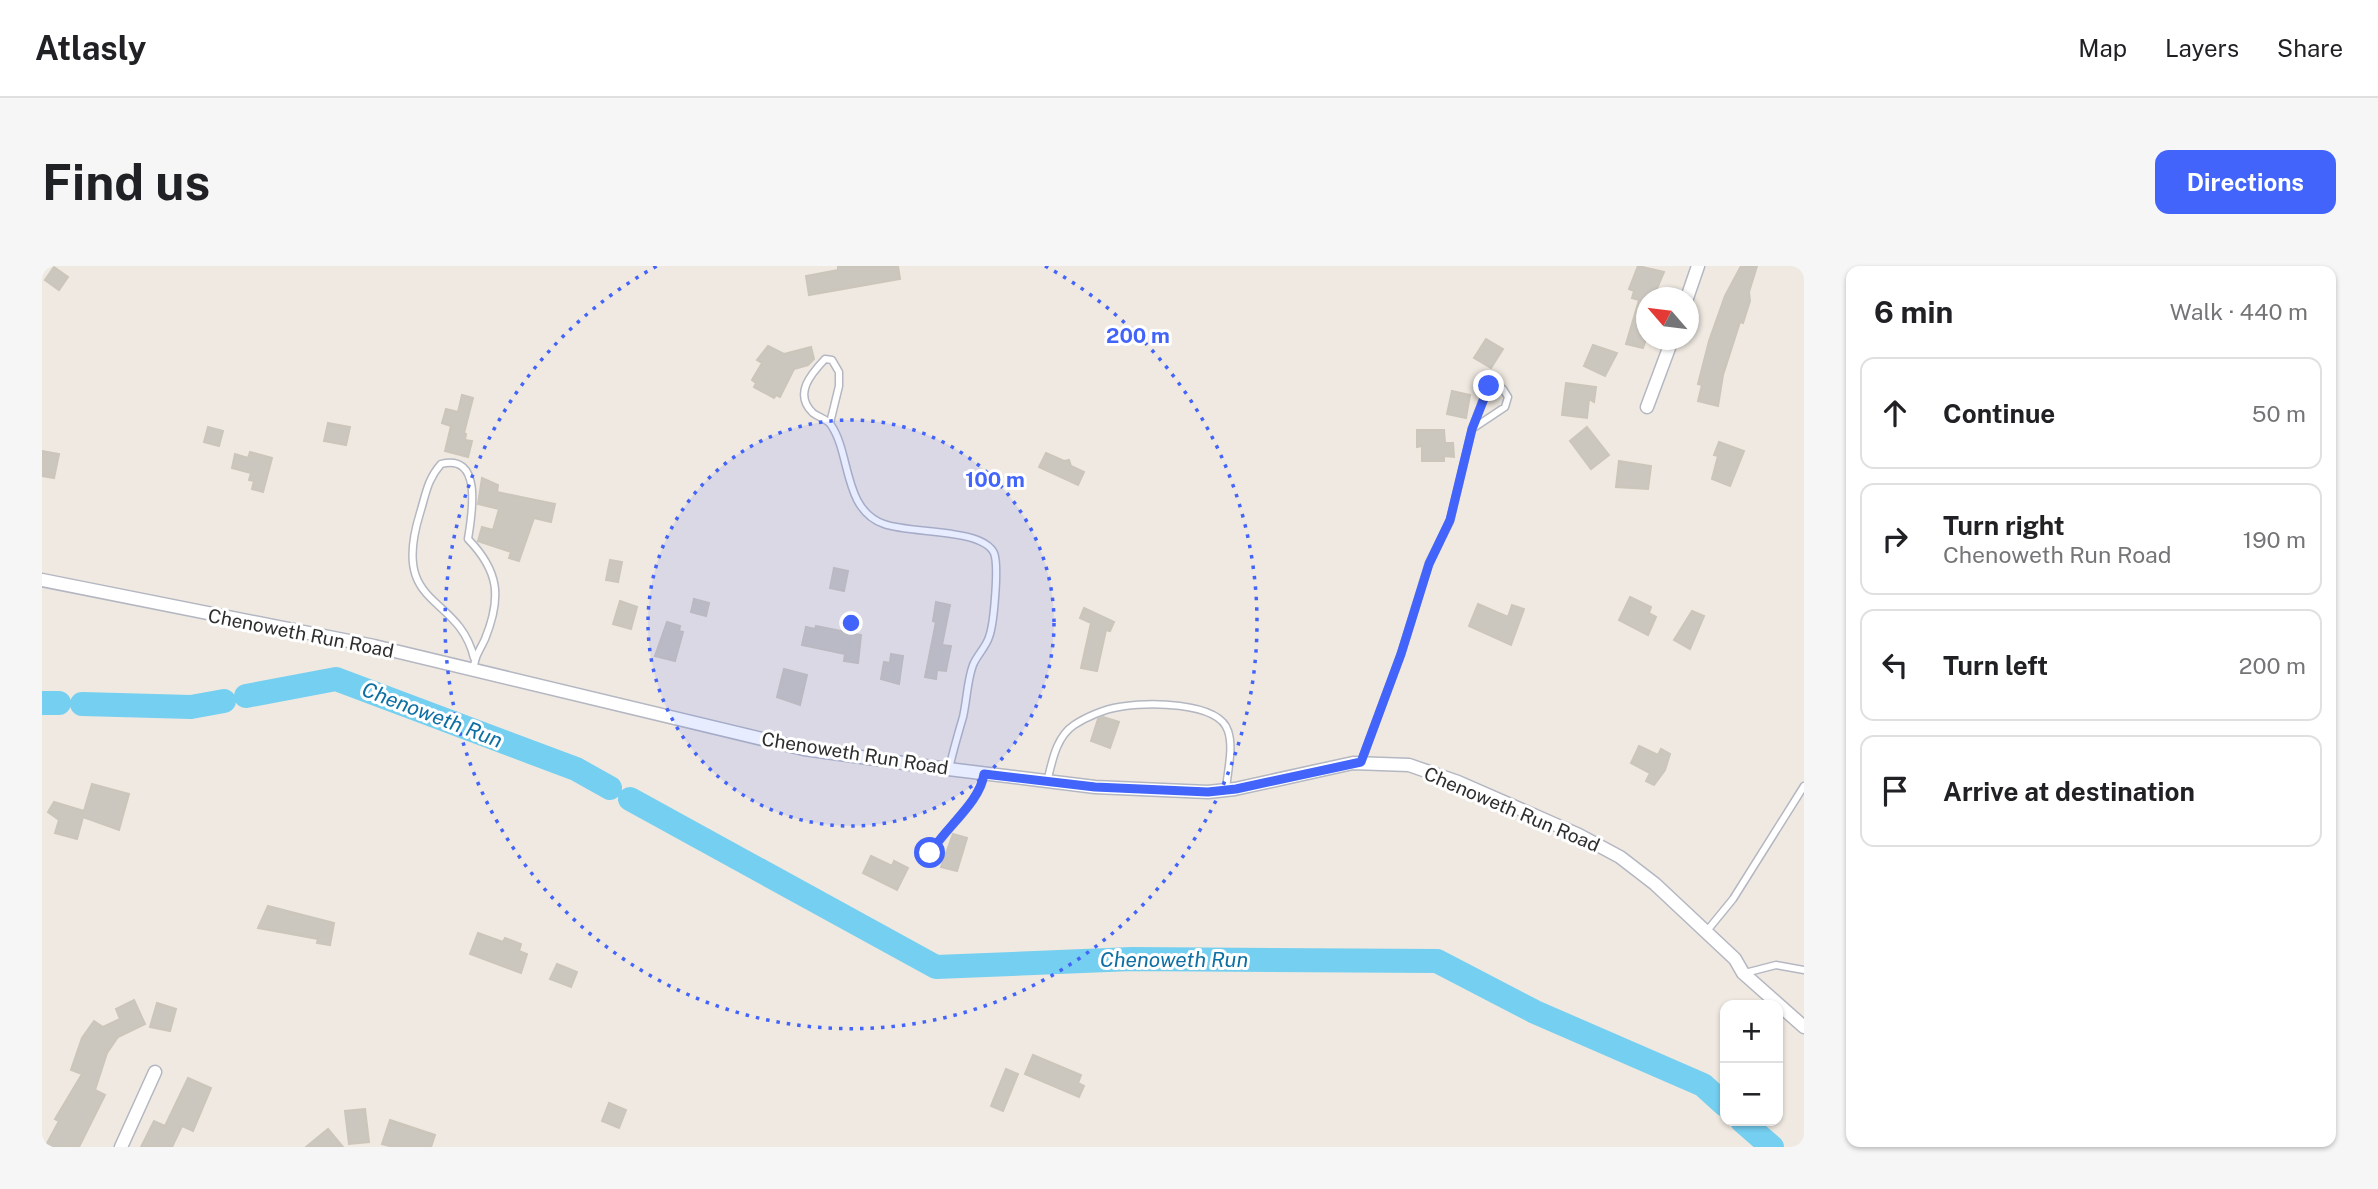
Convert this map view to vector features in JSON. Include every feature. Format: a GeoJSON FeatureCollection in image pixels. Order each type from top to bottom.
{"type":"FeatureCollection","features":[{"type":"Feature","properties":{"kind":"street"},"geometry":{"type":"LineString","coordinates":[[1691,287],[1698,266]]}},
{"type":"Feature","properties":{"kind":"street"},"geometry":{"type":"LineString","coordinates":[[1647,407],[1668,350]]}},
{"type":"Feature","properties":{"kind":"street","name":"Chenoweth Run Road"},"geometry":{"type":"LineString","coordinates":[[42,580],[474,664],[804,749],[984,774],[1134,790],[1226,790],[1361,762],[1409,765],[1428,770],[1598,845],[1635,868],[1735,959],[1743,973],[1804,1027]]}},
{"type":"Feature","properties":{"kind":"street"},"geometry":{"type":"LineString","coordinates":[[121,1147],[155,1072]]}},
{"type":"Feature","properties":{"kind":"lane"},"geometry":{"type":"LineString","coordinates":[[830,424],[814,414],[806,403],[804,390],[810,375],[825,359],[832,360],[839,372],[830,424],[852,486],[867,515],[884,525],[945,536],[974,537],[988,543],[995,555],[993,624],[989,640],[972,666],[949,769]]}},
{"type":"Feature","properties":{"kind":"lane"},"geometry":{"type":"LineString","coordinates":[[1361,762],[1401,654],[1429,564],[1450,520],[1472,429],[1489,386],[1495,384],[1503,389],[1508,397],[1505,407],[1472,429]]}},
{"type":"Feature","properties":{"kind":"lane"},"geometry":{"type":"LineString","coordinates":[[451,462],[461,464],[471,476],[473,489],[468,539],[491,565],[495,583],[494,606],[474,664],[471,645],[462,630],[426,596],[416,578],[411,560],[426,486],[440,464],[451,462]]}},
{"type":"Feature","properties":{"kind":"lane"},"geometry":{"type":"LineString","coordinates":[[1047,782],[1060,739],[1072,726],[1117,707],[1178,706],[1204,709],[1221,719],[1228,731],[1226,790]]}},
{"type":"Feature","properties":{"kind":"lane"},"geometry":{"type":"LineString","coordinates":[[930,853],[940,837],[978,794],[984,774]]}},
{"type":"Feature","properties":{"kind":"lane"},"geometry":{"type":"LineString","coordinates":[[1706,932],[1733,899],[1804,786]]}},
{"type":"Feature","properties":{"kind":"lane"},"geometry":{"type":"LineString","coordinates":[[1743,973],[1776,965],[1804,970]]}},
{"type":"Feature","properties":{"kind":"building"},"geometry":{"type":"Polygon","coordinates":[[[838,266],[898,266],[900,279],[809,295],[806,276],[838,270],[838,266]]]}},
{"type":"Feature","properties":{"kind":"building"},"geometry":{"type":"Polygon","coordinates":[[[1638,266],[1664,272],[1658,287],[1636,287],[1636,299],[1632,298],[1634,291],[1629,289],[1638,266]]]}},
{"type":"Feature","properties":{"kind":"building"},"geometry":{"type":"Polygon","coordinates":[[[1741,266],[1757,266],[1749,292],[1750,301],[1743,323],[1740,322],[1723,375],[1718,406],[1698,401],[1702,385],[1698,384],[1725,296],[1741,266]]]}},
{"type":"Feature","properties":{"kind":"building"},"geometry":{"type":"Polygon","coordinates":[[[54,267],[68,277],[59,290],[45,280],[54,267]]]}},
{"type":"Feature","properties":{"kind":"building"},"geometry":{"type":"Polygon","coordinates":[[[1636,310],[1636,346],[1626,344],[1636,310]]]}},
{"type":"Feature","properties":{"kind":"building"},"geometry":{"type":"Polygon","coordinates":[[[1486,339],[1503,349],[1491,368],[1474,358],[1486,339]]]}},
{"type":"Feature","properties":{"kind":"building"},"geometry":{"type":"Polygon","coordinates":[[[1593,345],[1617,353],[1605,376],[1584,366],[1593,345]]]}},
{"type":"Feature","properties":{"kind":"building"},"geometry":{"type":"Polygon","coordinates":[[[768,346],[784,354],[811,347],[814,359],[808,365],[794,369],[780,397],[776,395],[774,398],[754,387],[756,383],[752,380],[762,363],[757,360],[768,346]]]}},
{"type":"Feature","properties":{"kind":"building"},"geometry":{"type":"Polygon","coordinates":[[[1566,383],[1596,387],[1594,402],[1589,399],[1587,418],[1562,415],[1566,383]]]}},
{"type":"Feature","properties":{"kind":"building"},"geometry":{"type":"Polygon","coordinates":[[[1452,391],[1470,395],[1466,418],[1447,414],[1452,391]]]}},
{"type":"Feature","properties":{"kind":"building"},"geometry":{"type":"Polygon","coordinates":[[[462,395],[473,398],[464,433],[465,440],[472,441],[468,457],[445,451],[451,426],[442,423],[446,409],[458,412],[462,395]]]}},
{"type":"Feature","properties":{"kind":"building"},"geometry":{"type":"Polygon","coordinates":[[[328,423],[350,427],[346,445],[324,441],[328,423]]]}},
{"type":"Feature","properties":{"kind":"building"},"geometry":{"type":"Polygon","coordinates":[[[208,427],[223,431],[219,446],[204,442],[208,427]]]}},
{"type":"Feature","properties":{"kind":"building"},"geometry":{"type":"Polygon","coordinates":[[[1587,427],[1609,455],[1591,469],[1570,441],[1587,427]]]}},
{"type":"Feature","properties":{"kind":"building"},"geometry":{"type":"Polygon","coordinates":[[[1417,430],[1444,430],[1445,443],[1453,443],[1454,457],[1444,456],[1444,461],[1422,461],[1422,446],[1417,447],[1417,430]]]}},
{"type":"Feature","properties":{"kind":"building"},"geometry":{"type":"Polygon","coordinates":[[[1719,442],[1744,451],[1730,486],[1712,479],[1718,456],[1714,455],[1719,442]]]}},
{"type":"Feature","properties":{"kind":"building"},"geometry":{"type":"Polygon","coordinates":[[[42,451],[59,454],[54,478],[42,476],[42,451]]]}},
{"type":"Feature","properties":{"kind":"building"},"geometry":{"type":"Polygon","coordinates":[[[250,452],[272,458],[263,492],[252,489],[254,481],[249,480],[251,473],[232,468],[235,454],[248,458],[250,452]]]}},
{"type":"Feature","properties":{"kind":"building"},"geometry":{"type":"Polygon","coordinates":[[[1046,453],[1064,461],[1069,460],[1071,466],[1084,472],[1078,485],[1039,467],[1046,453]]]}},
{"type":"Feature","properties":{"kind":"building"},"geometry":{"type":"Polygon","coordinates":[[[1619,461],[1651,466],[1648,489],[1616,487],[1619,461]]]}},
{"type":"Feature","properties":{"kind":"building"},"geometry":{"type":"Polygon","coordinates":[[[482,478],[498,485],[497,492],[555,504],[551,522],[534,518],[519,561],[509,558],[511,552],[478,541],[482,527],[493,530],[499,509],[478,504],[482,478]]]}},
{"type":"Feature","properties":{"kind":"building"},"geometry":{"type":"Polygon","coordinates":[[[610,560],[622,562],[618,582],[606,580],[610,560]]]}},
{"type":"Feature","properties":{"kind":"building"},"geometry":{"type":"Polygon","coordinates":[[[834,568],[848,571],[844,591],[830,588],[834,568]]]}},
{"type":"Feature","properties":{"kind":"building"},"geometry":{"type":"Polygon","coordinates":[[[1630,597],[1651,607],[1649,613],[1656,617],[1648,635],[1619,620],[1630,597]]]}},
{"type":"Feature","properties":{"kind":"building"},"geometry":{"type":"Polygon","coordinates":[[[694,599],[709,603],[706,616],[691,612],[694,599]]]}},
{"type":"Feature","properties":{"kind":"building"},"geometry":{"type":"Polygon","coordinates":[[[620,601],[637,607],[631,629],[613,624],[620,601]]]}},
{"type":"Feature","properties":{"kind":"building"},"geometry":{"type":"Polygon","coordinates":[[[936,602],[950,605],[942,645],[951,646],[946,671],[937,670],[936,679],[925,677],[936,622],[933,621],[936,602]]]}},
{"type":"Feature","properties":{"kind":"building"},"geometry":{"type":"Polygon","coordinates":[[[1478,604],[1508,617],[1512,605],[1524,609],[1511,645],[1469,626],[1478,604]]]}},
{"type":"Feature","properties":{"kind":"building"},"geometry":{"type":"Polygon","coordinates":[[[1084,608],[1114,622],[1110,631],[1106,630],[1097,671],[1081,668],[1091,623],[1080,618],[1084,608]]]}},
{"type":"Feature","properties":{"kind":"building"},"geometry":{"type":"Polygon","coordinates":[[[1692,611],[1704,616],[1690,649],[1674,640],[1692,611]]]}},
{"type":"Feature","properties":{"kind":"building"},"geometry":{"type":"Polygon","coordinates":[[[667,622],[680,626],[679,631],[683,632],[675,661],[655,656],[667,622]]]}},
{"type":"Feature","properties":{"kind":"building"},"geometry":{"type":"Polygon","coordinates":[[[816,626],[861,635],[858,663],[844,661],[845,654],[802,645],[806,627],[815,629],[816,626]]]}},
{"type":"Feature","properties":{"kind":"building"},"geometry":{"type":"Polygon","coordinates":[[[891,654],[903,656],[899,684],[881,679],[884,662],[890,663],[891,654]]]}},
{"type":"Feature","properties":{"kind":"building"},"geometry":{"type":"Polygon","coordinates":[[[784,669],[807,675],[800,705],[777,697],[784,669]]]}},
{"type":"Feature","properties":{"kind":"building"},"geometry":{"type":"Polygon","coordinates":[[[1103,717],[1119,722],[1110,748],[1091,741],[1098,719],[1103,717]]]}},
{"type":"Feature","properties":{"kind":"building"},"geometry":{"type":"Polygon","coordinates":[[[1639,746],[1658,755],[1661,749],[1670,754],[1665,770],[1654,785],[1646,781],[1650,773],[1631,763],[1639,746]]]}},
{"type":"Feature","properties":{"kind":"building"},"geometry":{"type":"Polygon","coordinates":[[[92,784],[129,794],[119,830],[83,817],[77,839],[55,833],[59,820],[48,812],[54,802],[84,811],[92,784]]]}},
{"type":"Feature","properties":{"kind":"building"},"geometry":{"type":"Polygon","coordinates":[[[953,834],[967,838],[957,871],[941,867],[953,834]]]}},
{"type":"Feature","properties":{"kind":"building"},"geometry":{"type":"Polygon","coordinates":[[[871,856],[892,866],[894,861],[908,868],[897,890],[863,873],[871,856]]]}},
{"type":"Feature","properties":{"kind":"building"},"geometry":{"type":"Polygon","coordinates":[[[268,906],[334,923],[330,945],[317,943],[318,939],[258,928],[268,906]]]}},
{"type":"Feature","properties":{"kind":"building"},"geometry":{"type":"Polygon","coordinates":[[[478,933],[503,942],[505,938],[521,944],[519,951],[527,954],[521,973],[470,954],[478,933]]]}},
{"type":"Feature","properties":{"kind":"building"},"geometry":{"type":"Polygon","coordinates":[[[557,964],[577,972],[571,987],[550,979],[557,964]]]}},
{"type":"Feature","properties":{"kind":"building"},"geometry":{"type":"Polygon","coordinates":[[[134,1000],[145,1024],[118,1037],[107,1053],[95,1090],[105,1095],[79,1147],[45,1147],[59,1121],[55,1119],[82,1074],[71,1070],[82,1038],[94,1021],[103,1027],[120,1019],[116,1009],[134,1000]]]}},
{"type":"Feature","properties":{"kind":"building"},"geometry":{"type":"Polygon","coordinates":[[[157,1003],[176,1009],[170,1031],[150,1027],[157,1003]]]}},
{"type":"Feature","properties":{"kind":"building"},"geometry":{"type":"Polygon","coordinates":[[[1033,1055],[1081,1075],[1078,1083],[1084,1086],[1079,1097],[1025,1074],[1033,1055]]]}},
{"type":"Feature","properties":{"kind":"building"},"geometry":{"type":"Polygon","coordinates":[[[1006,1069],[1018,1074],[1003,1111],[991,1106],[1006,1069]]]}},
{"type":"Feature","properties":{"kind":"building"},"geometry":{"type":"Polygon","coordinates":[[[188,1078],[211,1088],[193,1131],[182,1126],[172,1147],[141,1147],[154,1121],[165,1126],[188,1078]]]}},
{"type":"Feature","properties":{"kind":"building"},"geometry":{"type":"Polygon","coordinates":[[[609,1103],[626,1110],[619,1128],[602,1121],[609,1103]]]}},
{"type":"Feature","properties":{"kind":"building"},"geometry":{"type":"Polygon","coordinates":[[[365,1109],[369,1142],[349,1144],[345,1111],[365,1109]]]}},
{"type":"Feature","properties":{"kind":"building"},"geometry":{"type":"Polygon","coordinates":[[[390,1120],[435,1135],[431,1147],[393,1147],[382,1144],[390,1120]]]}},
{"type":"Feature","properties":{"kind":"building"},"geometry":{"type":"Polygon","coordinates":[[[328,1129],[343,1147],[306,1147],[328,1129]]]}},
{"type":"Feature","properties":{"kind":"waterway","name":"Chenoweth Run"},"geometry":{"type":"LineString","coordinates":[[246,696],[336,679],[576,769],[610,788]]}},
{"type":"Feature","properties":{"kind":"waterway","name":"Chenoweth Run"},"geometry":{"type":"LineString","coordinates":[[82,704],[191,707],[224,701]]}},
{"type":"Feature","properties":{"kind":"waterway","name":"Chenoweth Run"},"geometry":{"type":"LineString","coordinates":[[42,703],[59,703]]}},
{"type":"Feature","properties":{"kind":"waterway","name":"Chenoweth Run"},"geometry":{"type":"LineString","coordinates":[[630,799],[936,967],[1132,959],[1437,961],[1535,1012],[1703,1085],[1720,1100]]}},
{"type":"Feature","properties":{"kind":"waterway","name":"Chenoweth Run"},"geometry":{"type":"LineString","coordinates":[[1748,1126],[1772,1147]]}},
{"type":"Feature","properties":{"kind":"route"},"geometry":{"type":"LineString","coordinates":[[930,853],[940,837],[978,794],[984,774],[1095,787],[1208,792],[1236,789],[1330,766],[1361,762],[1401,654],[1429,564],[1450,520],[1472,429],[1489,386]]}}]}
